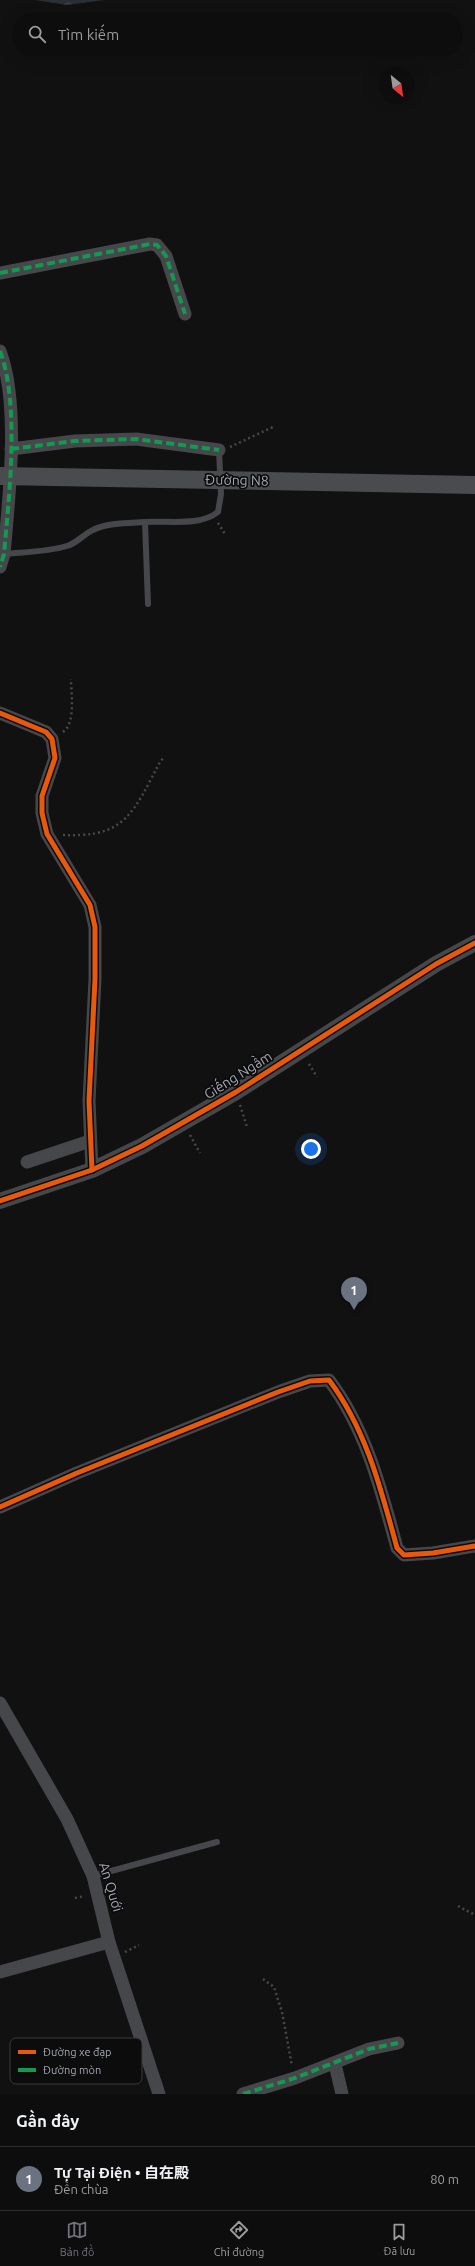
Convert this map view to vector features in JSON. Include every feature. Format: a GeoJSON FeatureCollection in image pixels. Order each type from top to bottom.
{"type":"FeatureCollection","features":[{"type":"Feature","properties":{"kind":"main road","name":"Đường N8"},"geometry":{"type":"LineString","coordinates":[[5,476],[475,485]]}},
{"type":"Feature","properties":{"kind":"street"},"geometry":{"type":"LineString","coordinates":[[0,273],[150,244],[157,245],[166,256],[185,314]]}},
{"type":"Feature","properties":{"kind":"street"},"geometry":{"type":"LineString","coordinates":[[0,351],[4,361],[9,394],[11,448],[5,476],[4,554],[0,568]]}},
{"type":"Feature","properties":{"kind":"street"},"geometry":{"type":"LineString","coordinates":[[11,448],[75,441],[136,439],[219,450]]}},
{"type":"Feature","properties":{"kind":"street"},"geometry":{"type":"LineString","coordinates":[[0,713],[46,732],[52,739],[55,758],[42,796],[42,813],[47,834],[90,904],[95,927],[96,979],[89,1101],[92,1170]]}},
{"type":"Feature","properties":{"kind":"street","name":"Giếng Ngầm"},"geometry":{"type":"LineString","coordinates":[[0,1201],[92,1170],[142,1146],[236,1092],[430,968],[475,944]]}},
{"type":"Feature","properties":{"kind":"street"},"geometry":{"type":"LineString","coordinates":[[27,1162],[90,1141]]}},
{"type":"Feature","properties":{"kind":"street"},"geometry":{"type":"LineString","coordinates":[[0,1507],[76,1473],[278,1392],[310,1381],[329,1380],[343,1399],[372,1460],[397,1548],[404,1555],[433,1553],[475,1546]]}},
{"type":"Feature","properties":{"kind":"street","name":"An Quới"},"geometry":{"type":"LineString","coordinates":[[0,1703],[67,1819],[93,1876],[109,1942],[141,2038]]}},
{"type":"Feature","properties":{"kind":"street"},"geometry":{"type":"LineString","coordinates":[[0,1972],[109,1942]]}},
{"type":"Feature","properties":{"kind":"street","name":"An Quới"},"geometry":{"type":"LineString","coordinates":[[142,2042],[159,2094]]}},
{"type":"Feature","properties":{"kind":"street"},"geometry":{"type":"LineString","coordinates":[[243,2094],[335,2064],[369,2049],[398,2043]]}},
{"type":"Feature","properties":{"kind":"street"},"geometry":{"type":"LineString","coordinates":[[335,2064],[342,2094]]}},
{"type":"Feature","properties":{"kind":"lane"},"geometry":{"type":"LineString","coordinates":[[4,554],[51,551],[70,545],[94,530],[145,522],[198,521],[212,518],[218,512],[221,494],[219,450]]}},
{"type":"Feature","properties":{"kind":"lane"},"geometry":{"type":"LineString","coordinates":[[145,522],[148,604]]}},
{"type":"Feature","properties":{"kind":"lane"},"geometry":{"type":"LineString","coordinates":[[93,1876],[218,1842]]}},
{"type":"Feature","properties":{"kind":"path"},"geometry":{"type":"LineString","coordinates":[[219,450],[273,427]]}},
{"type":"Feature","properties":{"kind":"path"},"geometry":{"type":"LineString","coordinates":[[52,739],[68,728],[70,721],[71,679]]}},
{"type":"Feature","properties":{"kind":"path"},"geometry":{"type":"LineString","coordinates":[[47,834],[97,834],[112,828],[127,818],[157,765],[164,757]]}},
{"type":"Feature","properties":{"kind":"path"},"geometry":{"type":"LineString","coordinates":[[236,1092],[247,1127]]}},
{"type":"Feature","properties":{"kind":"path"},"geometry":{"type":"LineString","coordinates":[[183,1122],[200,1153]]}},
{"type":"Feature","properties":{"kind":"path"},"geometry":{"type":"LineString","coordinates":[[458,1906],[475,1915]]}},
{"type":"Feature","properties":{"kind":"path"},"geometry":{"type":"LineString","coordinates":[[263,1979],[274,1987],[282,2012],[295,2078]]}},
{"type":"Feature","properties":{"kind":"water"},"geometry":{"type":"Polygon","coordinates":[[[35,0],[104,0],[67,5],[35,0]]]}},
{"type":"Feature","properties":{"kind":"marked path"},"geometry":{"type":"LineString","coordinates":[[0,273],[150,244],[157,245],[166,256],[185,314]]}},
{"type":"Feature","properties":{"kind":"marked path"},"geometry":{"type":"LineString","coordinates":[[0,351],[10,397],[11,423],[8,506],[4,554],[0,567]]}},
{"type":"Feature","properties":{"kind":"marked path"},"geometry":{"type":"LineString","coordinates":[[11,449],[75,441],[136,439],[219,450]]}},
{"type":"Feature","properties":{"kind":"marked path"},"geometry":{"type":"LineString","coordinates":[[243,2094],[295,2078],[369,2049],[398,2043]]}},
{"type":"Feature","properties":{"kind":"cycle path"},"geometry":{"type":"LineString","coordinates":[[0,713],[46,732],[52,739],[55,758],[42,796],[42,813],[47,834],[90,905],[95,927],[95,979],[89,1101],[92,1170]]}},
{"type":"Feature","properties":{"kind":"cycle path"},"geometry":{"type":"LineString","coordinates":[[0,1201],[92,1170],[142,1146],[236,1092],[436,964],[475,943]]}},
{"type":"Feature","properties":{"kind":"cycle path"},"geometry":{"type":"LineString","coordinates":[[0,1507],[77,1473],[278,1392],[310,1381],[329,1380],[342,1399],[363,1439],[385,1504],[397,1548],[404,1555],[433,1553],[475,1546]]}},
{"type":"Feature","properties":{"kind":"place","name":"Tự Tại Điện • 自在殿"},"geometry":{"type":"Point","coordinates":[354,1310]}}]}
